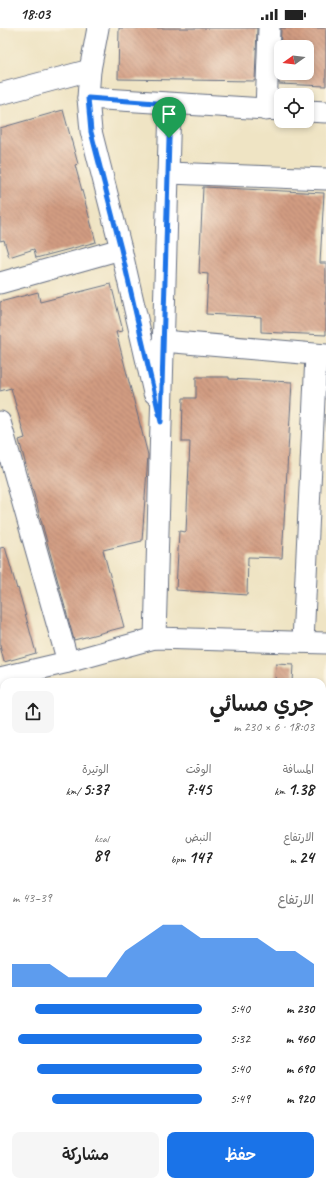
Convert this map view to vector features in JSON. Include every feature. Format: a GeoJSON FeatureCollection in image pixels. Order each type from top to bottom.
{"type":"FeatureCollection","features":[{"type":"Feature","properties":{"kind":"street"},"geometry":{"type":"LineString","coordinates":[[98,28],[90,70],[88,98],[91,132],[121,249],[161,422]]}},
{"type":"Feature","properties":{"kind":"street"},"geometry":{"type":"LineString","coordinates":[[88,98],[273,110],[269,28]]}},
{"type":"Feature","properties":{"kind":"street"},"geometry":{"type":"LineString","coordinates":[[0,94],[90,70]]}},
{"type":"Feature","properties":{"kind":"street"},"geometry":{"type":"LineString","coordinates":[[155,638],[170,104]]}},
{"type":"Feature","properties":{"kind":"street"},"geometry":{"type":"LineString","coordinates":[[314,111],[326,112]]}},
{"type":"Feature","properties":{"kind":"street"},"geometry":{"type":"LineString","coordinates":[[168,173],[326,179]]}},
{"type":"Feature","properties":{"kind":"street"},"geometry":{"type":"LineString","coordinates":[[0,283],[121,249]]}},
{"type":"Feature","properties":{"kind":"street"},"geometry":{"type":"LineString","coordinates":[[163,341],[321,355],[303,642]]}},
{"type":"Feature","properties":{"kind":"street"},"geometry":{"type":"LineString","coordinates":[[0,422],[68,662]]}},
{"type":"Feature","properties":{"kind":"street"},"geometry":{"type":"LineString","coordinates":[[0,678],[68,662],[155,638],[326,643]]}},
{"type":"Feature","properties":{"kind":"building"},"geometry":{"type":"Polygon","coordinates":[[[119,28],[257,28],[255,81],[118,79],[119,28]]]}},
{"type":"Feature","properties":{"kind":"building"},"geometry":{"type":"Polygon","coordinates":[[[281,28],[326,28],[326,86],[279,84],[279,80],[314,80],[314,40],[281,40],[281,28]]]}},
{"type":"Feature","properties":{"kind":"building"},"geometry":{"type":"Polygon","coordinates":[[[63,110],[78,164],[75,165],[96,242],[36,258],[34,249],[9,257],[4,240],[0,241],[0,128],[63,110]]]}},
{"type":"Feature","properties":{"kind":"building"},"geometry":{"type":"Polygon","coordinates":[[[203,187],[324,193],[320,263],[326,263],[326,335],[261,332],[261,317],[206,314],[208,274],[199,273],[203,187]]]}},
{"type":"Feature","properties":{"kind":"building"},"geometry":{"type":"Polygon","coordinates":[[[111,284],[123,331],[116,332],[148,455],[142,541],[103,550],[124,627],[74,640],[19,440],[25,438],[11,388],[0,391],[0,302],[38,292],[40,302],[111,284]]]}},
{"type":"Feature","properties":{"kind":"building"},"geometry":{"type":"Polygon","coordinates":[[[196,377],[229,377],[229,379],[292,382],[282,558],[248,557],[247,595],[176,590],[179,531],[186,532],[190,442],[182,442],[183,398],[196,398],[196,377]]]}},
{"type":"Feature","properties":{"kind":"building"},"geometry":{"type":"Polygon","coordinates":[[[5,547],[36,653],[4,662],[0,646],[0,548],[5,547]]]}},
{"type":"Feature","properties":{"kind":"building"},"geometry":{"type":"Polygon","coordinates":[[[276,664],[293,665],[292,678],[275,678],[276,664]]]}},
{"type":"Feature","properties":{"kind":"route"},"geometry":{"type":"LineString","coordinates":[[88,98],[170,104],[169,138],[161,422],[121,249],[91,132],[88,98]]}}]}
